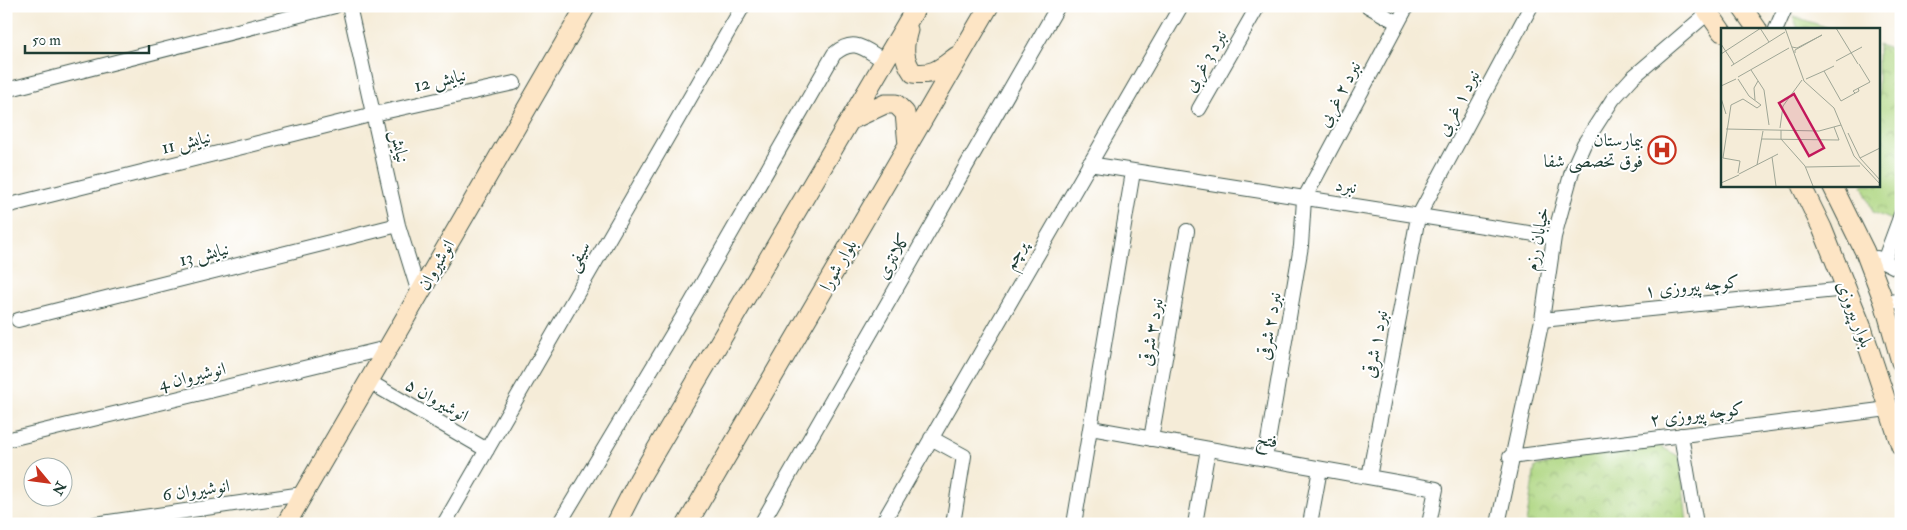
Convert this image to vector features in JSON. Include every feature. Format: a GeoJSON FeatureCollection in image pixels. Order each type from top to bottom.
{"type":"FeatureCollection","features":[{"type":"Feature","properties":{"kind":"main road","name":"انوشیروان"},"geometry":{"type":"LineString","coordinates":[[286,524],[586,6]]}},
{"type":"Feature","properties":{"kind":"main road","name":"بلوار شورا"},"geometry":{"type":"LineString","coordinates":[[688,523],[990,6]]}},
{"type":"Feature","properties":{"kind":"main road"},"geometry":{"type":"LineString","coordinates":[[1741,6],[1757,28]]}},
{"type":"Feature","properties":{"kind":"main road"},"geometry":{"type":"LineString","coordinates":[[915,9],[904,53],[907,64],[914,73],[926,75],[938,70],[963,51]]}},
{"type":"Feature","properties":{"kind":"main road"},"geometry":{"type":"LineString","coordinates":[[616,524],[639,479],[915,9]]}},
{"type":"Feature","properties":{"kind":"main road"},"geometry":{"type":"LineString","coordinates":[[1707,9],[1721,30]]}},
{"type":"Feature","properties":{"kind":"main road"},"geometry":{"type":"LineString","coordinates":[[850,121],[885,104],[896,104],[904,113],[908,145]]}},
{"type":"Feature","properties":{"kind":"main road","name":"بلوار پیروزی"},"geometry":{"type":"LineString","coordinates":[[1801,186],[1862,328],[1901,446]]}},
{"type":"Feature","properties":{"kind":"main road","name":"بلوار پیروزی"},"geometry":{"type":"LineString","coordinates":[[1832,186],[1892,301],[1901,362]]}},
{"type":"Feature","properties":{"kind":"main road"},"geometry":{"type":"LineString","coordinates":[[1862,328],[1892,301]]}},
{"type":"Feature","properties":{"kind":"main road"},"geometry":{"type":"LineString","coordinates":[[1862,328],[1896,328]]}},
{"type":"Feature","properties":{"kind":"street"},"geometry":{"type":"LineString","coordinates":[[6,90],[335,6]]}},
{"type":"Feature","properties":{"kind":"street","name":"نیایش"},"geometry":{"type":"LineString","coordinates":[[349,6],[398,225],[419,293]]}},
{"type":"Feature","properties":{"kind":"street","name":"سیفی"},"geometry":{"type":"LineString","coordinates":[[444,524],[743,6]]}},
{"type":"Feature","properties":{"kind":"street","name":"کلانتری"},"geometry":{"type":"LineString","coordinates":[[761,524],[1058,6]]}},
{"type":"Feature","properties":{"kind":"street","name":"پرچم"},"geometry":{"type":"LineString","coordinates":[[882,524],[1181,6]]}},
{"type":"Feature","properties":{"kind":"street","name":"نبرد 3 غربی"},"geometry":{"type":"LineString","coordinates":[[1199,109],[1258,6]]}},
{"type":"Feature","properties":{"kind":"street"},"geometry":{"type":"LineString","coordinates":[[1368,6],[1398,23]]}},
{"type":"Feature","properties":{"kind":"street","name":"نبرد ۲ غربی"},"geometry":{"type":"LineString","coordinates":[[1304,198],[1407,6]]}},
{"type":"Feature","properties":{"kind":"street","name":"نبرد ۱ غربی"},"geometry":{"type":"LineString","coordinates":[[1418,217],[1531,6]]}},
{"type":"Feature","properties":{"kind":"street"},"geometry":{"type":"LineString","coordinates":[[1776,28],[1786,6]]}},
{"type":"Feature","properties":{"kind":"street","name":"خیابان رزم"},"geometry":{"type":"LineString","coordinates":[[1498,524],[1510,457],[1542,320],[1554,237],[1572,171],[1584,144],[1613,98],[1707,9]]}},
{"type":"Feature","properties":{"kind":"street"},"geometry":{"type":"LineString","coordinates":[[559,524],[691,304],[834,54],[844,45],[855,44],[885,61]]}},
{"type":"Feature","properties":{"kind":"street","name":"نیایش 12"},"geometry":{"type":"LineString","coordinates":[[374,114],[514,82]]}},
{"type":"Feature","properties":{"kind":"street","name":"نیایش 11"},"geometry":{"type":"LineString","coordinates":[[6,206],[374,114]]}},
{"type":"Feature","properties":{"kind":"street","name":"نبرد"},"geometry":{"type":"LineString","coordinates":[[1089,164],[1554,237]]}},
{"type":"Feature","properties":{"kind":"street"},"geometry":{"type":"LineString","coordinates":[[1074,524],[1133,172]]}},
{"type":"Feature","properties":{"kind":"street","name":"نبرد ۲ شرقی"},"geometry":{"type":"LineString","coordinates":[[1265,459],[1301,246],[1304,198]]}},
{"type":"Feature","properties":{"kind":"street"},"geometry":{"type":"LineString","coordinates":[[1884,261],[1901,215]]}},
{"type":"Feature","properties":{"kind":"street","name":"نبرد ۱ شرقی"},"geometry":{"type":"LineString","coordinates":[[1369,477],[1418,217]]}},
{"type":"Feature","properties":{"kind":"street","name":"نیایش 13"},"geometry":{"type":"LineString","coordinates":[[18,320],[398,225]]}},
{"type":"Feature","properties":{"kind":"street","name":"نبرد ۳ شرقی"},"geometry":{"type":"LineString","coordinates":[[1151,439],[1187,231]]}},
{"type":"Feature","properties":{"kind":"street"},"geometry":{"type":"LineString","coordinates":[[1865,252],[1901,270]]}},
{"type":"Feature","properties":{"kind":"street","name":"کوچه پیروزی ۱"},"geometry":{"type":"LineString","coordinates":[[1542,320],[1846,289]]}},
{"type":"Feature","properties":{"kind":"street","name":"انوشیروان 4"},"geometry":{"type":"LineString","coordinates":[[6,440],[387,348]]}},
{"type":"Feature","properties":{"kind":"street","name":"انوشیروان ۵"},"geometry":{"type":"LineString","coordinates":[[368,381],[487,450]]}},
{"type":"Feature","properties":{"kind":"street","name":"کوچه پیروزی ۲"},"geometry":{"type":"LineString","coordinates":[[1510,457],[1888,409]]}},
{"type":"Feature","properties":{"kind":"street","name":"فتح"},"geometry":{"type":"LineString","coordinates":[[1091,428],[1436,489],[1429,524]]}},
{"type":"Feature","properties":{"kind":"street"},"geometry":{"type":"LineString","coordinates":[[1681,435],[1696,524]]}},
{"type":"Feature","properties":{"kind":"street"},"geometry":{"type":"LineString","coordinates":[[931,438],[964,456],[953,524]]}},
{"type":"Feature","properties":{"kind":"street"},"geometry":{"type":"LineString","coordinates":[[1194,524],[1208,449]]}},
{"type":"Feature","properties":{"kind":"street"},"geometry":{"type":"LineString","coordinates":[[1310,524],[1320,469]]}},
{"type":"Feature","properties":{"kind":"street","name":"انوشیروان 6"},"geometry":{"type":"LineString","coordinates":[[95,524],[303,494]]}},
{"type":"Feature","properties":{"kind":"green space"},"geometry":{"type":"Polygon","coordinates":[[[1793,16],[1828,28],[1798,28],[1793,16]]]}},
{"type":"Feature","properties":{"kind":"green space"},"geometry":{"type":"Polygon","coordinates":[[[1880,46],[1901,52],[1901,193],[1891,220],[1873,212],[1862,186],[1880,186],[1880,46]]]}},
{"type":"Feature","properties":{"kind":"green space"},"geometry":{"type":"Polygon","coordinates":[[[1654,443],[1680,457],[1687,524],[1526,524],[1535,467],[1654,443]]]}},
{"type":"Feature","properties":{"kind":"place","name":"بیمارستان فوق تخصصی شفا"},"geometry":{"type":"Point","coordinates":[1662,150]}}]}
